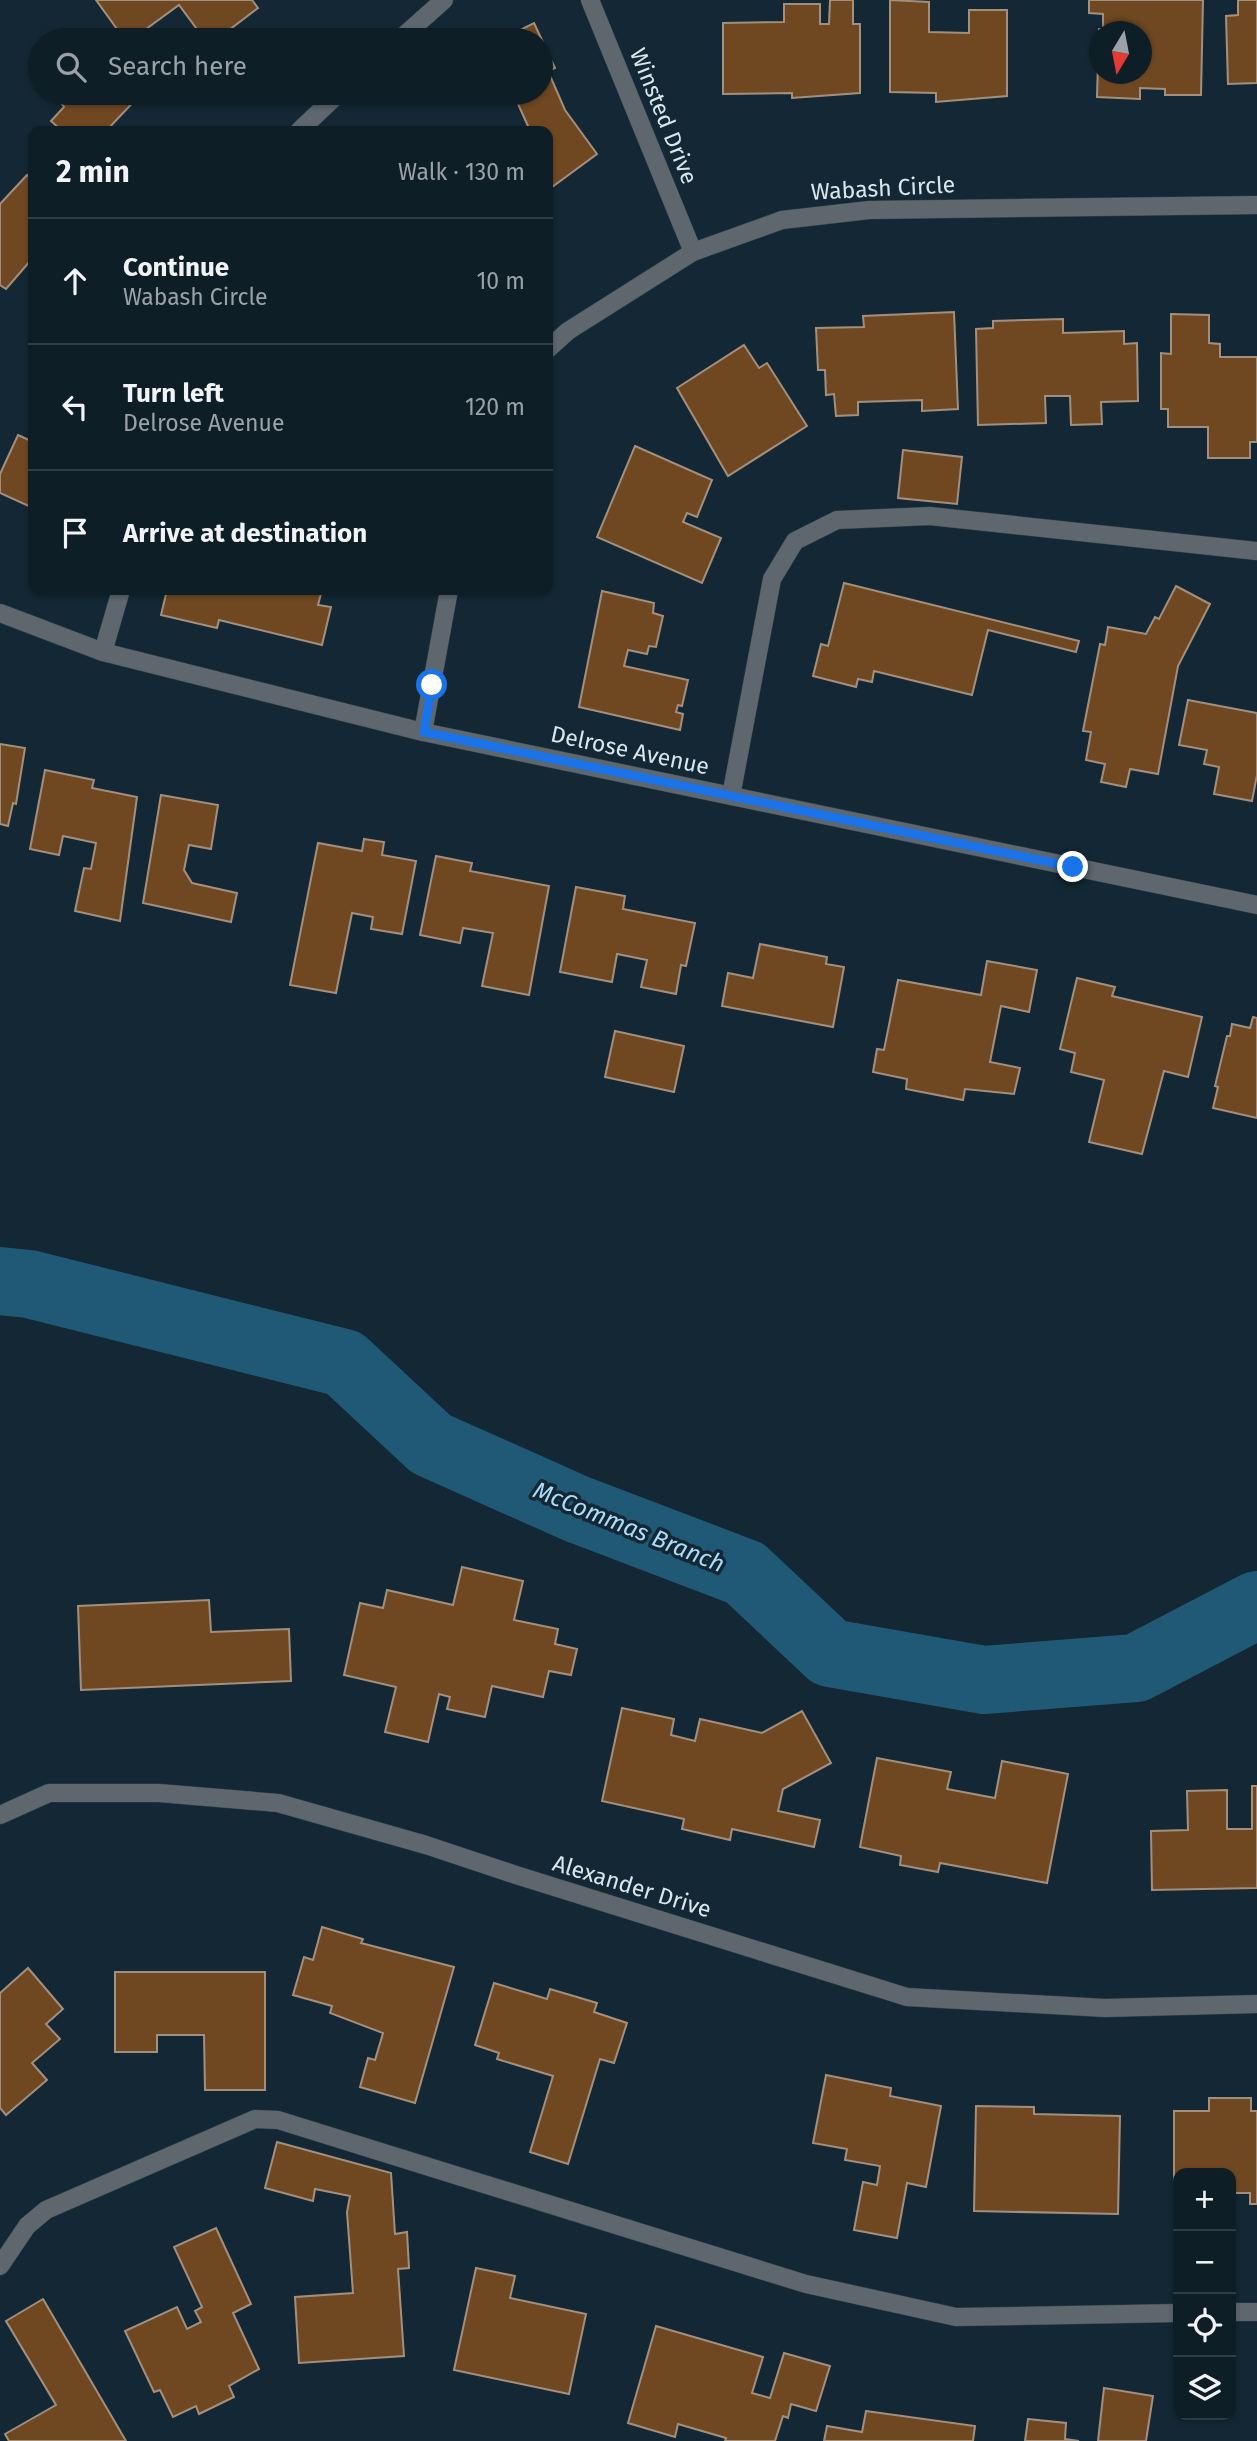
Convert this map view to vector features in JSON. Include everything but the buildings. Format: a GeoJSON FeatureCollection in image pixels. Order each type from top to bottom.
{"type":"FeatureCollection","features":[{"type":"Feature","properties":{"kind":"street"},"geometry":{"type":"LineString","coordinates":[[412,28],[444,0]]}},
{"type":"Feature","properties":{"kind":"street","name":"Winsted Drive"},"geometry":{"type":"LineString","coordinates":[[590,0],[692,252]]}},
{"type":"Feature","properties":{"kind":"street"},"geometry":{"type":"LineString","coordinates":[[304,126],[326,105]]}},
{"type":"Feature","properties":{"kind":"street","name":"Wabash Circle"},"geometry":{"type":"LineString","coordinates":[[553,344],[568,331],[692,252],[782,220],[869,210],[1257,205]]}},
{"type":"Feature","properties":{"kind":"street"},"geometry":{"type":"LineString","coordinates":[[731,796],[772,579],[795,541],[837,520],[930,516],[1257,551]]}},
{"type":"Feature","properties":{"kind":"street"},"geometry":{"type":"LineString","coordinates":[[103,652],[120,595]]}},
{"type":"Feature","properties":{"kind":"street"},"geometry":{"type":"LineString","coordinates":[[424,732],[448,595]]}},
{"type":"Feature","properties":{"kind":"street","name":"Delrose Avenue"},"geometry":{"type":"LineString","coordinates":[[0,613],[103,652],[424,732],[1257,905]]}},
{"type":"Feature","properties":{"kind":"street","name":"Alexander Drive"},"geometry":{"type":"LineString","coordinates":[[0,1815],[49,1793],[159,1793],[278,1803],[426,1844],[516,1875],[907,1997],[1105,2008],[1257,2004]]}},
{"type":"Feature","properties":{"kind":"street"},"geometry":{"type":"LineString","coordinates":[[0,2266],[27,2226],[46,2210],[254,2119],[278,2120],[806,2284],[956,2317],[1173,2313]]}},
{"type":"Feature","properties":{"kind":"street"},"geometry":{"type":"LineString","coordinates":[[1236,2312],[1257,2312]]}},
{"type":"Feature","properties":{"kind":"waterway","name":"McCommas Branch"},"geometry":{"type":"LineString","coordinates":[[0,1281],[29,1284],[344,1363],[431,1444],[577,1509],[745,1573],[830,1653],[984,1680],[1136,1668],[1257,1605]]}},
{"type":"Feature","properties":{"kind":"route"},"geometry":{"type":"LineString","coordinates":[[432,685],[424,732],[1073,867]]}}]}
